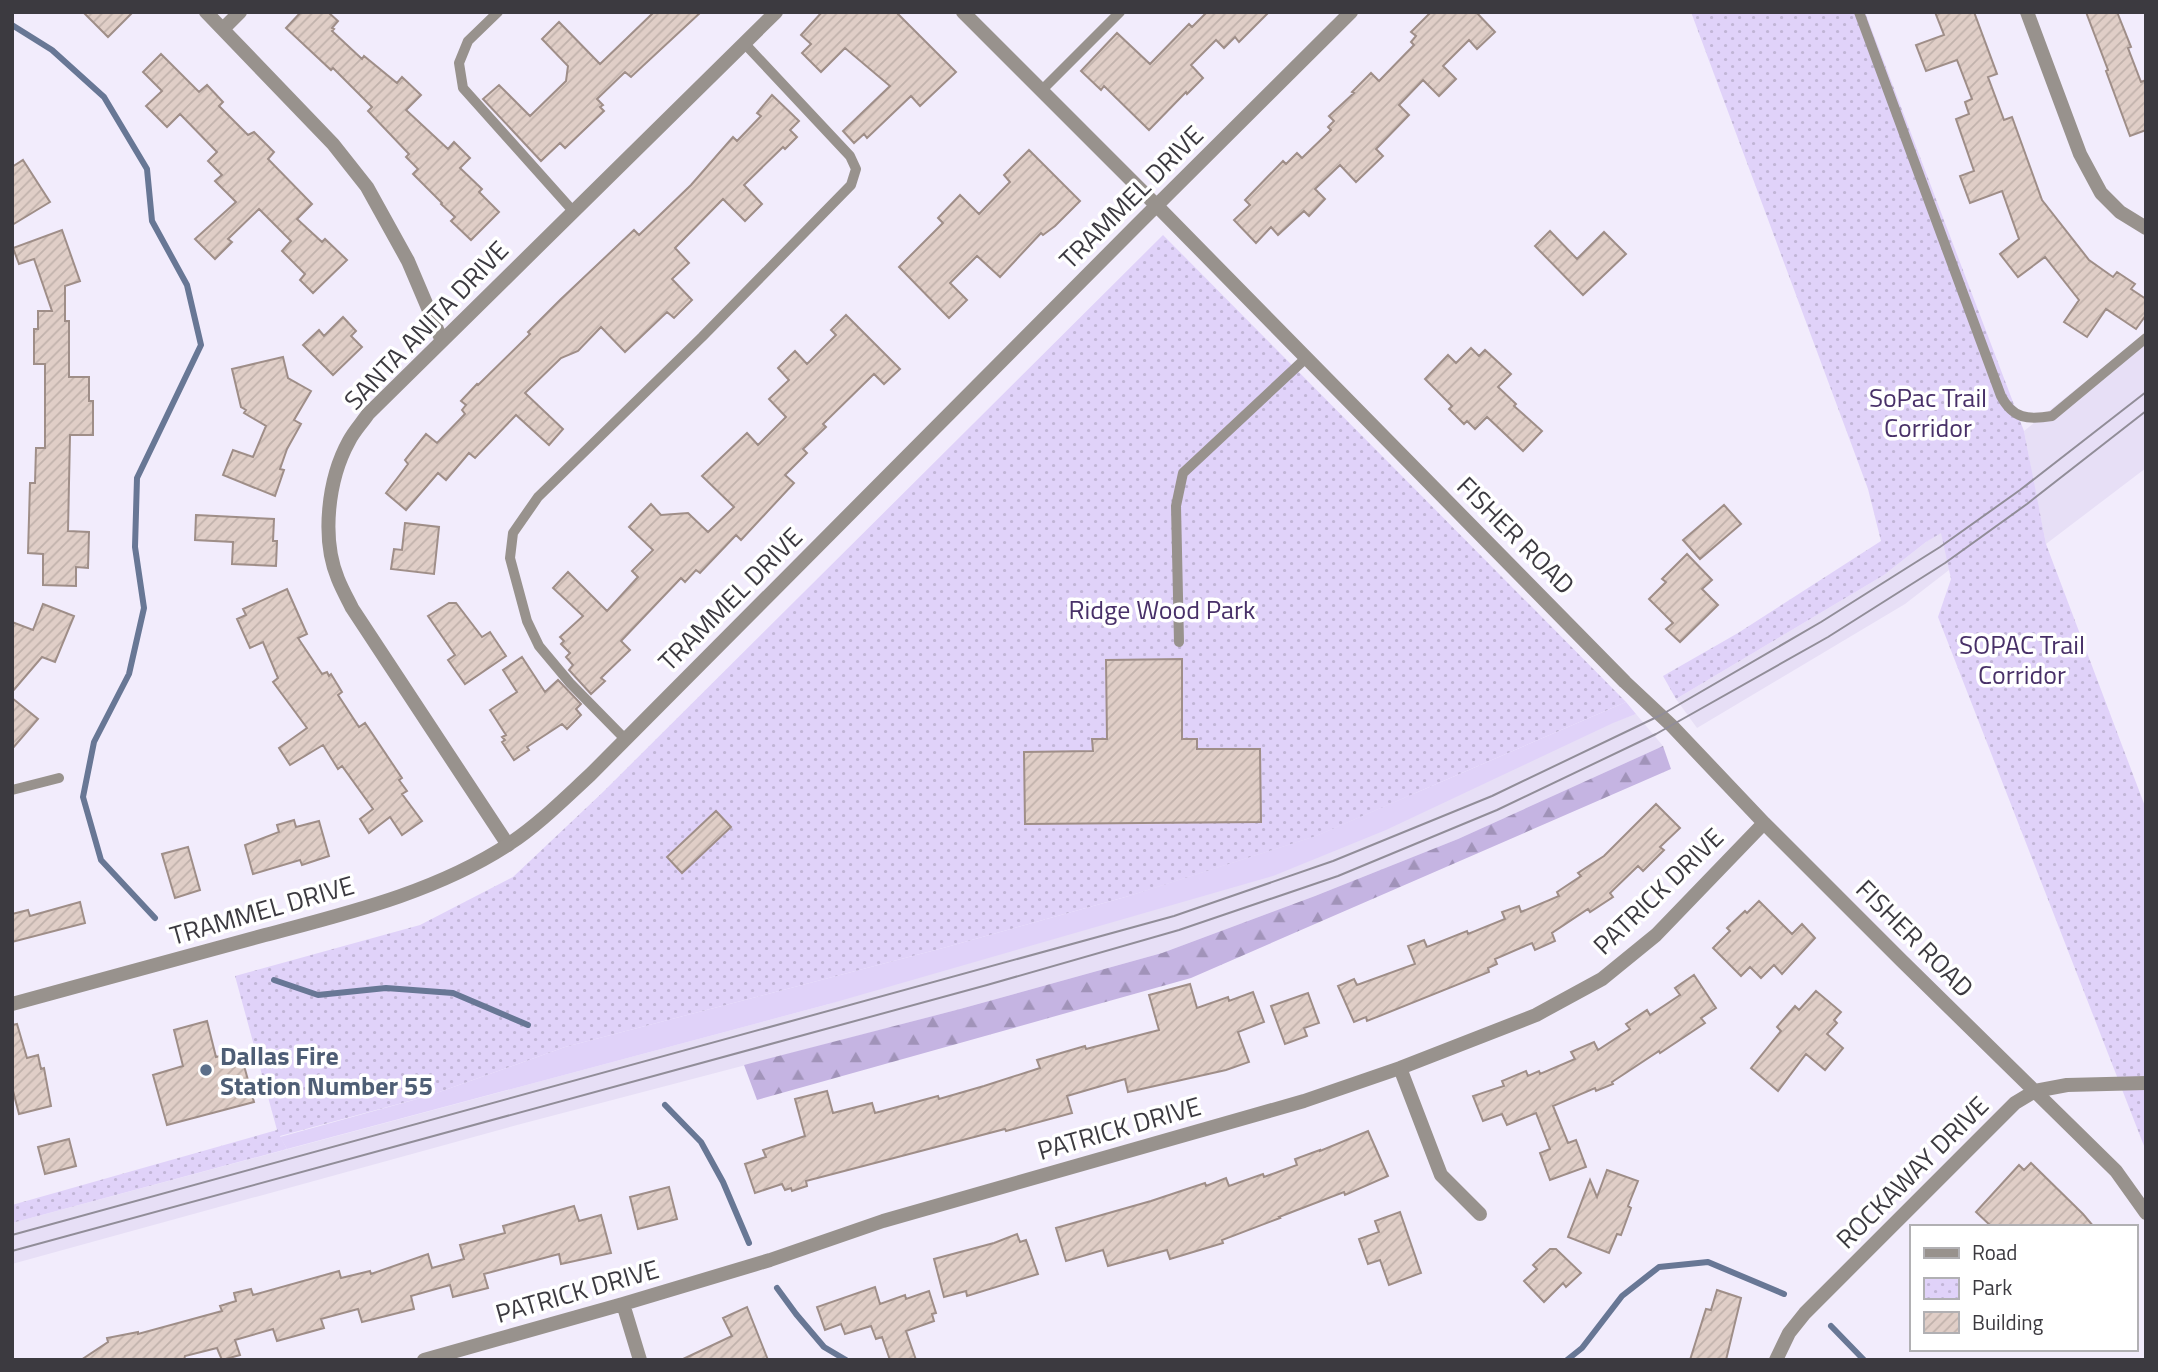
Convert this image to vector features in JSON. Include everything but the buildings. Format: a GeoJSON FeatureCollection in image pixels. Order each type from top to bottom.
{"type":"FeatureCollection","features":[{"type":"Feature","properties":{"kind":"street"},"geometry":{"type":"LineString","coordinates":[[206,12],[333,144],[367,187],[408,261],[442,341]]}},
{"type":"Feature","properties":{"kind":"street"},"geometry":{"type":"LineString","coordinates":[[223,29],[240,12]]}},
{"type":"Feature","properties":{"kind":"street","name":"SANTA ANITA DRIVE"},"geometry":{"type":"LineString","coordinates":[[508,845],[352,608],[337,577],[330,542],[329,506],[335,476],[349,441],[368,414],[776,12]]}},
{"type":"Feature","properties":{"kind":"street","name":"FISHER ROAD"},"geometry":{"type":"LineString","coordinates":[[963,12],[1625,682],[1672,726],[1764,823],[2116,1171],[2146,1213]]}},
{"type":"Feature","properties":{"kind":"street","name":"TRAMMEL DRIVE"},"geometry":{"type":"LineString","coordinates":[[12,1004],[403,895],[460,872],[508,845],[540,821],[590,775],[1351,12]]}},
{"type":"Feature","properties":{"kind":"street"},"geometry":{"type":"LineString","coordinates":[[2027,12],[2080,154],[2101,193],[2120,212],[2146,228]]}},
{"type":"Feature","properties":{"kind":"street","name":"PATRICK DRIVE"},"geometry":{"type":"LineString","coordinates":[[424,1360],[456,1355],[770,1260],[883,1221],[1304,1101],[1400,1068],[1536,1015],[1602,979],[1656,934],[1764,823]]}},
{"type":"Feature","properties":{"kind":"street"},"geometry":{"type":"LineString","coordinates":[[1400,1068],[1441,1175],[1480,1214]]}},
{"type":"Feature","properties":{"kind":"street","name":"ROCKAWAY DRIVE"},"geometry":{"type":"LineString","coordinates":[[1776,1360],[1789,1333],[1805,1313],[2015,1103],[2035,1091],[2067,1085],[2146,1083]]}},
{"type":"Feature","properties":{"kind":"street"},"geometry":{"type":"LineString","coordinates":[[623,1304],[639,1360]]}},
{"type":"Feature","properties":{"kind":"lane"},"geometry":{"type":"LineString","coordinates":[[498,12],[468,41],[459,63],[463,88],[573,211]]}},
{"type":"Feature","properties":{"kind":"lane"},"geometry":{"type":"LineString","coordinates":[[1041,91],[1120,12]]}},
{"type":"Feature","properties":{"kind":"lane"},"geometry":{"type":"LineString","coordinates":[[1858,12],[2008,409],[2035,419],[2052,416],[2146,338]]}},
{"type":"Feature","properties":{"kind":"lane"},"geometry":{"type":"LineString","coordinates":[[625,740],[570,683],[539,646],[527,621],[510,558],[513,533],[538,497],[702,337],[851,185],[856,169],[850,156],[744,44]]}},
{"type":"Feature","properties":{"kind":"lane"},"geometry":{"type":"LineString","coordinates":[[1179,642],[1176,506],[1183,473],[1305,359]]}},
{"type":"Feature","properties":{"kind":"lane"},"geometry":{"type":"LineString","coordinates":[[12,790],[59,778]]}},
{"type":"Feature","properties":{"kind":"shaded area"},"geometry":{"type":"Polygon","coordinates":[[[2146,333],[2146,468],[2046,544],[2039,509],[1949,570],[1905,604],[1697,728],[1676,699],[1884,575],[2031,468],[2024,431],[2146,333]]]}},
{"type":"Feature","properties":{"kind":"shaded area"},"geometry":{"type":"Polygon","coordinates":[[[1636,714],[1663,746],[1458,839],[1162,953],[517,1125],[12,1264],[12,1223],[829,1004],[1636,714]]]}},
{"type":"Feature","properties":{"kind":"green space","name":"SoPac Trail Corridor"},"geometry":{"type":"Polygon","coordinates":[[[1691,12],[1865,12],[2024,431],[2046,544],[2146,809],[2146,1151],[1938,617],[1951,579],[1941,533],[1884,575],[1676,699],[1663,676],[1738,633],[1881,541],[1868,489],[1691,12]]]}},
{"type":"Feature","properties":{"kind":"green space","name":"Ridge Wood Park"},"geometry":{"type":"Polygon","coordinates":[[[1163,235],[1626,702],[1316,836],[1129,896],[943,948],[565,1047],[428,1096],[280,1136],[287,1149],[12,1223],[12,1205],[277,1130],[235,976],[420,925],[513,877],[602,793],[1163,235]]]}},
{"type":"Feature","properties":{"kind":"green space"},"geometry":{"type":"Polygon","coordinates":[[[1626,702],[1636,714],[1386,830],[1273,876],[829,1004],[287,1149],[280,1137],[428,1096],[565,1047],[943,948],[1129,896],[1316,836],[1626,702]]]}},
{"type":"Feature","properties":{"kind":"green space"},"geometry":{"type":"Polygon","coordinates":[[[1663,746],[1671,769],[1191,978],[757,1100],[744,1065],[1162,953],[1458,839],[1663,746]]]}},
{"type":"Feature","properties":{"kind":"waterway"},"geometry":{"type":"LineString","coordinates":[[12,25],[52,50],[104,97],[147,169],[152,221],[187,285],[201,345],[137,478],[135,547],[144,608],[129,674],[94,742],[83,797],[101,860],[155,918]]}},
{"type":"Feature","properties":{"kind":"waterway"},"geometry":{"type":"LineString","coordinates":[[274,980],[318,995],[386,988],[453,993],[528,1025]]}},
{"type":"Feature","properties":{"kind":"waterway"},"geometry":{"type":"LineString","coordinates":[[665,1105],[701,1142],[723,1182],[749,1243]]}},
{"type":"Feature","properties":{"kind":"waterway"},"geometry":{"type":"LineString","coordinates":[[1567,1360],[1582,1348],[1622,1296],[1659,1267],[1708,1262],[1784,1294]]}},
{"type":"Feature","properties":{"kind":"waterway"},"geometry":{"type":"LineString","coordinates":[[777,1288],[824,1347],[846,1360]]}},
{"type":"Feature","properties":{"kind":"waterway"},"geometry":{"type":"LineString","coordinates":[[1831,1326],[1864,1360]]}},
{"type":"Feature","properties":{"kind":"tram line"},"geometry":{"type":"LineString","coordinates":[[12,1235],[1174,916],[1333,861],[1492,796],[1661,715],[1821,622],[1940,547],[2020,490],[2146,392]]}},
{"type":"Feature","properties":{"kind":"tram line"},"geometry":{"type":"LineString","coordinates":[[12,1251],[987,985],[1179,930],[1338,876],[1497,810],[1656,734],[1828,637],[1945,563],[2027,504],[2146,411]]}},
{"type":"Feature","properties":{"kind":"place","name":"Dallas Fire Station Number 55"},"geometry":{"type":"Point","coordinates":[206,1070]}},
{"type":"Feature","properties":{"kind":"park label","name":"SOPAC Trail Corridor"},"geometry":{"type":"Point","coordinates":[2022,659]}}]}
